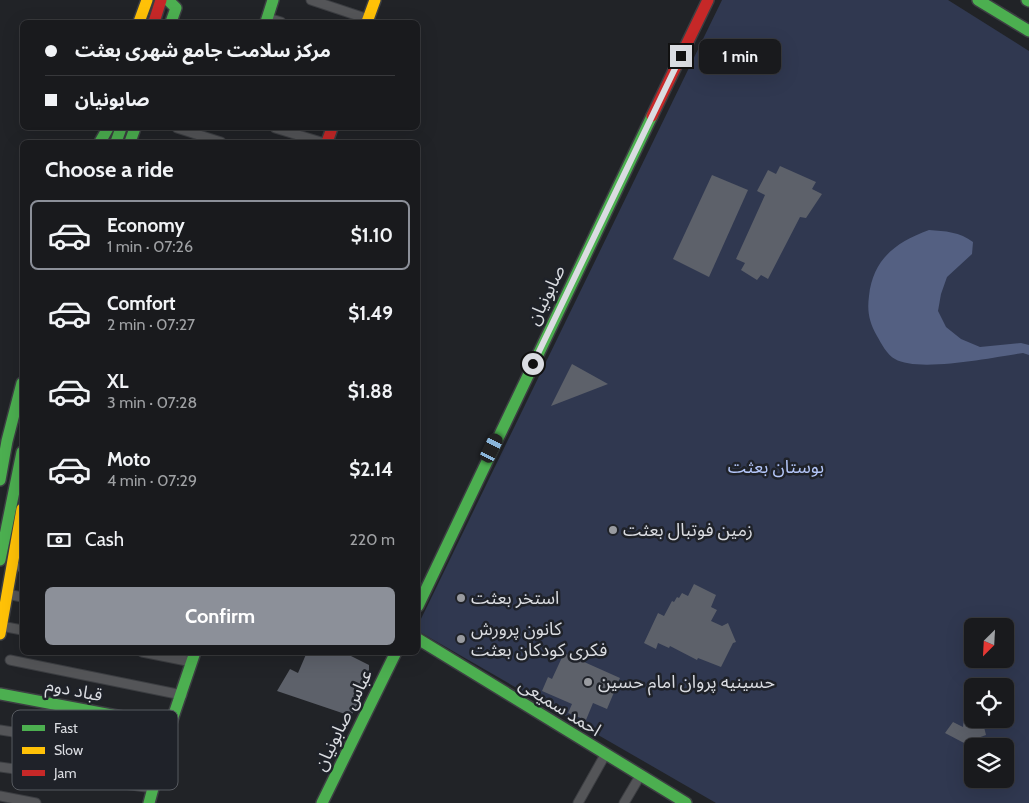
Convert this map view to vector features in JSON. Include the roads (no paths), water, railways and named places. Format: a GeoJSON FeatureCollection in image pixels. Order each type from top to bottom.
{"type":"FeatureCollection","features":[{"type":"Feature","properties":{"kind":"main road"},"geometry":{"type":"LineString","coordinates":[[140,20],[147,0]]}},
{"type":"Feature","properties":{"kind":"main road"},"geometry":{"type":"LineString","coordinates":[[155,20],[161,0]]}},
{"type":"Feature","properties":{"kind":"main road"},"geometry":{"type":"LineString","coordinates":[[168,0],[176,8],[172,20]]}},
{"type":"Feature","properties":{"kind":"main road"},"geometry":{"type":"LineString","coordinates":[[267,20],[273,0]]}},
{"type":"Feature","properties":{"kind":"main road"},"geometry":{"type":"LineString","coordinates":[[368,20],[375,0]]}},
{"type":"Feature","properties":{"kind":"main road","name":"صابونیان"},"geometry":{"type":"LineString","coordinates":[[420,601],[439,558],[708,0]]}},
{"type":"Feature","properties":{"kind":"main road"},"geometry":{"type":"LineString","coordinates":[[978,0],[1029,31]]}},
{"type":"Feature","properties":{"kind":"main road"},"geometry":{"type":"LineString","coordinates":[[0,480],[4,440],[20,389]]}},
{"type":"Feature","properties":{"kind":"main road"},"geometry":{"type":"LineString","coordinates":[[0,560],[20,461]]}},
{"type":"Feature","properties":{"kind":"main road"},"geometry":{"type":"LineString","coordinates":[[7,522],[20,524]]}},
{"type":"Feature","properties":{"kind":"main road"},"geometry":{"type":"LineString","coordinates":[[1,630],[20,529]]}},
{"type":"Feature","properties":{"kind":"main road","name":"احمد سمیعی"},"geometry":{"type":"LineString","coordinates":[[420,640],[686,803]]}},
{"type":"Feature","properties":{"kind":"main road","name":"عباس صابونیان"},"geometry":{"type":"LineString","coordinates":[[322,803],[395,655]]}},
{"type":"Feature","properties":{"kind":"main road"},"geometry":{"type":"LineString","coordinates":[[176,710],[193,657]]}},
{"type":"Feature","properties":{"kind":"main road","name":"قباد دوم"},"geometry":{"type":"LineString","coordinates":[[0,694],[85,710]]}},
{"type":"Feature","properties":{"kind":"main road"},"geometry":{"type":"LineString","coordinates":[[149,803],[152,790]]}},
{"type":"Feature","properties":{"kind":"street"},"geometry":{"type":"LineString","coordinates":[[311,0],[365,20]]}},
{"type":"Feature","properties":{"kind":"street"},"geometry":{"type":"LineString","coordinates":[[183,130],[215,140]]}},
{"type":"Feature","properties":{"kind":"street"},"geometry":{"type":"LineString","coordinates":[[282,130],[314,140]]}},
{"type":"Feature","properties":{"kind":"street"},"geometry":{"type":"LineString","coordinates":[[7,594],[20,597]]}},
{"type":"Feature","properties":{"kind":"street"},"geometry":{"type":"LineString","coordinates":[[1,630],[20,630]]}},
{"type":"Feature","properties":{"kind":"street"},"geometry":{"type":"LineString","coordinates":[[173,655],[193,657]]}},
{"type":"Feature","properties":{"kind":"street"},"geometry":{"type":"LineString","coordinates":[[10,660],[182,695]]}},
{"type":"Feature","properties":{"kind":"street"},"geometry":{"type":"LineString","coordinates":[[578,803],[605,755]]}},
{"type":"Feature","properties":{"kind":"street"},"geometry":{"type":"LineString","coordinates":[[624,803],[640,776]]}},
{"type":"Feature","properties":{"kind":"street"},"geometry":{"type":"LineString","coordinates":[[0,796],[36,803]]}},
{"type":"Feature","properties":{"kind":"place","name":"زمین فوتبال بعثت"},"geometry":{"type":"Point","coordinates":[613,530]}},
{"type":"Feature","properties":{"kind":"place","name":"استخر بعثت"},"geometry":{"type":"Point","coordinates":[461,598]}},
{"type":"Feature","properties":{"kind":"place","name":"کانون پرورش فکری کودکان بعثت"},"geometry":{"type":"Point","coordinates":[461,639]}},
{"type":"Feature","properties":{"kind":"place","name":"حسینیه پروان امام حسین"},"geometry":{"type":"Point","coordinates":[588,682]}},
{"type":"Feature","properties":{"kind":"park label","name":"بوستان بعثت"},"geometry":{"type":"Point","coordinates":[776,467]}}]}
